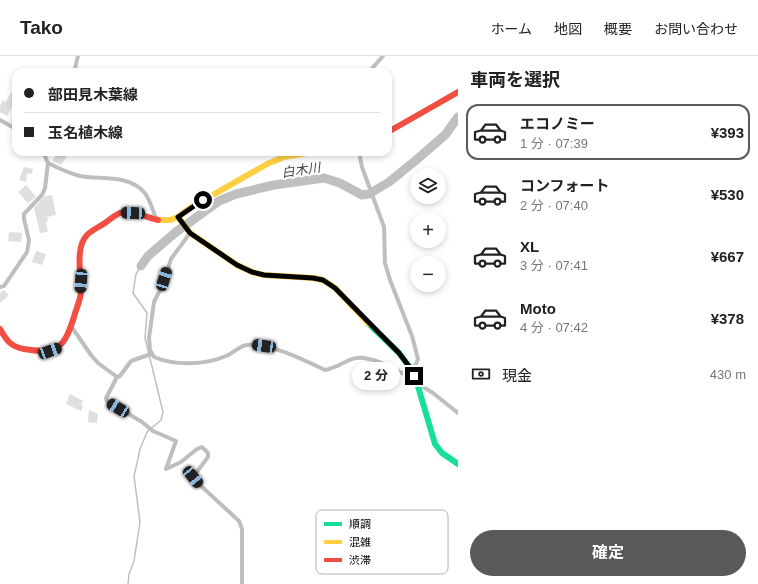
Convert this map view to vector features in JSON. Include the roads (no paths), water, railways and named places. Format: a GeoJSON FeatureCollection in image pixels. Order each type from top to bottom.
{"type":"FeatureCollection","features":[{"type":"Feature","properties":{"kind":"main road"},"geometry":{"type":"LineString","coordinates":[[392,130],[458,92]]}},
{"type":"Feature","properties":{"kind":"main road"},"geometry":{"type":"LineString","coordinates":[[0,329],[5,339],[11,346],[24,349],[50,351],[58,348],[63,344],[71,326],[80,293],[80,250],[82,242],[87,235],[121,212],[133,213],[157,220],[170,220],[178,217],[190,208],[267,164],[290,156]]}},
{"type":"Feature","properties":{"kind":"main road"},"geometry":{"type":"LineString","coordinates":[[178,217],[189,231],[237,265],[252,272],[264,275],[313,278],[323,280],[335,288],[399,353],[413,373],[435,444],[442,453],[458,464]]}},
{"type":"Feature","properties":{"kind":"street"},"geometry":{"type":"LineString","coordinates":[[75,68],[78,56]]}},
{"type":"Feature","properties":{"kind":"street"},"geometry":{"type":"LineString","coordinates":[[372,68],[383,56]]}},
{"type":"Feature","properties":{"kind":"street"},"geometry":{"type":"LineString","coordinates":[[0,120],[12,127]]}},
{"type":"Feature","properties":{"kind":"street"},"geometry":{"type":"LineString","coordinates":[[0,287],[4,286],[27,252],[29,240],[24,214],[42,195],[45,188],[48,163],[45,156]]}},
{"type":"Feature","properties":{"kind":"street"},"geometry":{"type":"LineString","coordinates":[[189,231],[171,259],[163,284],[154,302],[149,338],[151,354],[154,357],[165,361],[189,364],[224,357],[245,345],[252,345],[282,351],[307,360],[325,370],[337,367],[355,357],[379,362],[407,375],[413,373],[418,359],[412,336],[385,264],[384,227],[362,167],[360,156]]}},
{"type":"Feature","properties":{"kind":"street"},"geometry":{"type":"LineString","coordinates":[[48,163],[81,176],[116,179],[134,184],[144,193],[157,220]]}},
{"type":"Feature","properties":{"kind":"street"},"geometry":{"type":"LineString","coordinates":[[71,326],[98,363],[117,377]]}},
{"type":"Feature","properties":{"kind":"street"},"geometry":{"type":"LineString","coordinates":[[151,354],[131,361],[120,376],[117,377],[106,398],[107,401],[151,429],[176,441],[166,469],[181,462],[197,449],[202,447],[208,453],[208,457],[193,477],[239,521],[242,529],[242,584]]}},
{"type":"Feature","properties":{"kind":"street"},"geometry":{"type":"LineString","coordinates":[[417,383],[433,393],[458,413]]}},
{"type":"Feature","properties":{"kind":"waterway","name":"白木川"},"geometry":{"type":"LineString","coordinates":[[141,266],[148,256],[176,232],[219,201],[236,194],[274,185],[324,178],[340,183],[362,195],[369,194],[389,182],[415,161],[445,135],[458,117]]}},
{"type":"Feature","properties":{"kind":"waterway"},"geometry":{"type":"LineString","coordinates":[[128,584],[129,574],[134,561],[140,522],[134,476],[140,449],[147,432],[161,420],[163,412],[145,338],[147,313],[133,293],[136,274],[141,266]]}}]}
